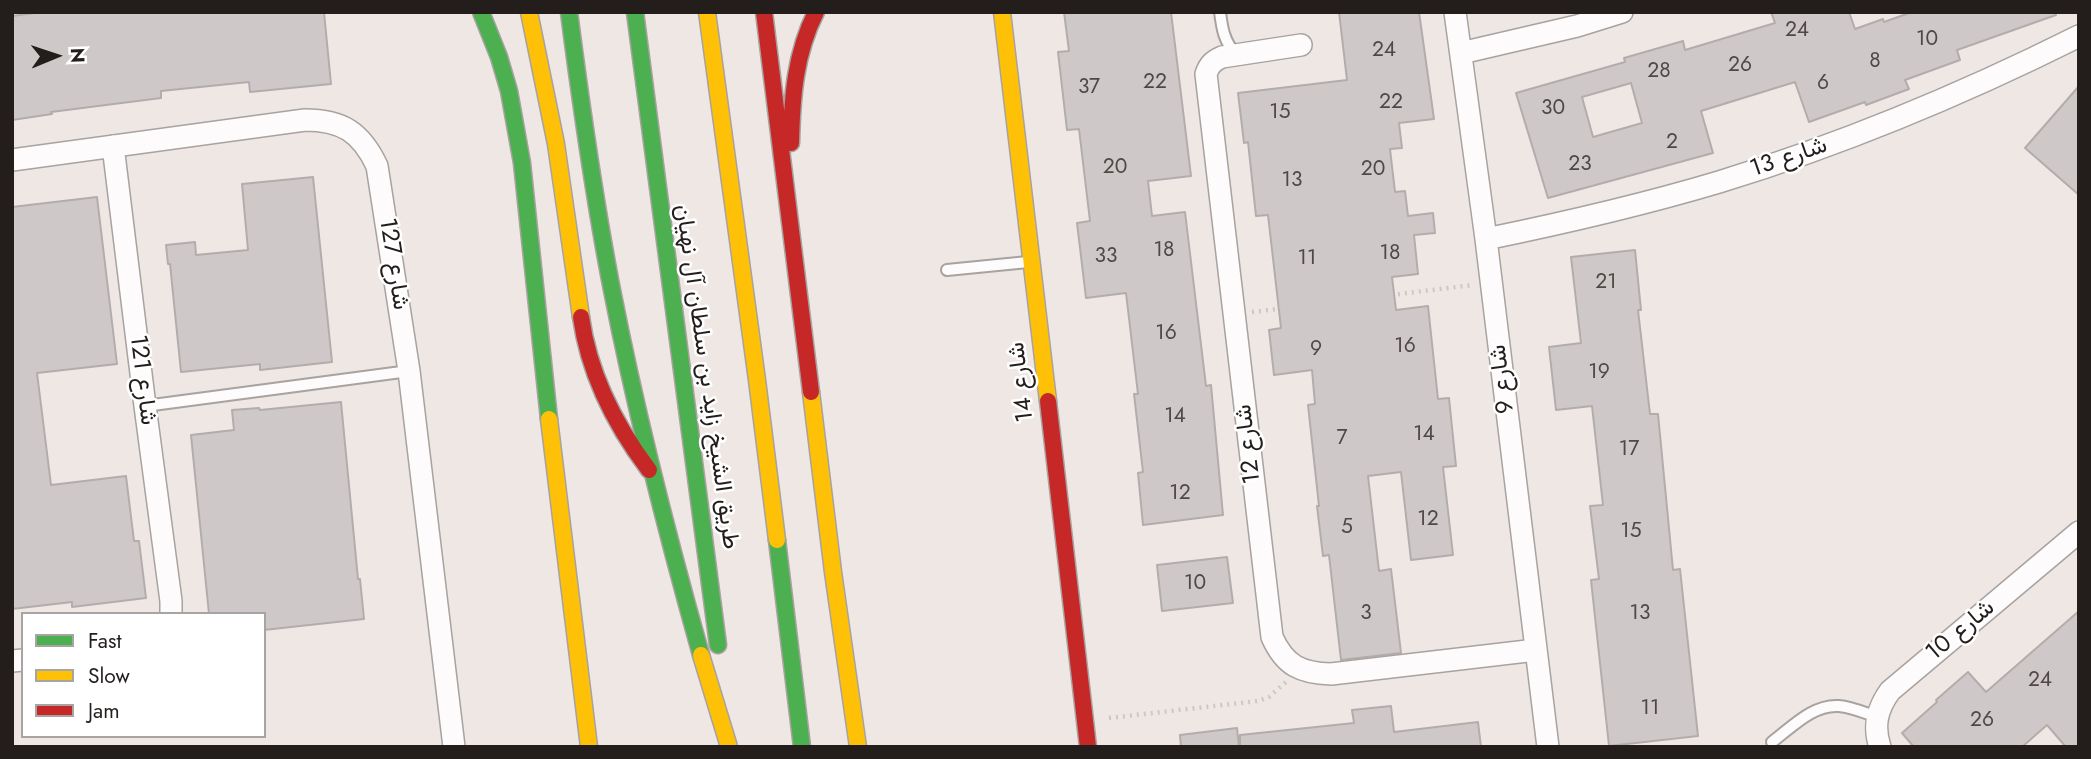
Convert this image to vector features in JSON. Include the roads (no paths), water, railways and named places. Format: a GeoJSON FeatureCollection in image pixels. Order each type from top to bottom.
{"type":"FeatureCollection","features":[{"type":"Feature","properties":{"kind":"main road"},"geometry":{"type":"LineString","coordinates":[[529,12],[556,144],[579,312],[590,364],[622,434],[652,474]]}},
{"type":"Feature","properties":{"kind":"main road"},"geometry":{"type":"LineString","coordinates":[[569,12],[589,164],[609,278],[652,474],[677,571],[731,747]]}},
{"type":"Feature","properties":{"kind":"main road","name":"طريق الشيخ زايد بن سلطان آل نهيان"},"geometry":{"type":"LineString","coordinates":[[635,12],[731,747]]}},
{"type":"Feature","properties":{"kind":"main road","name":"طريق الشيخ زايد بن سلطان آل نهيان"},"geometry":{"type":"LineString","coordinates":[[707,12],[755,366],[802,747]]}},
{"type":"Feature","properties":{"kind":"main road"},"geometry":{"type":"LineString","coordinates":[[764,12],[832,572],[858,747]]}},
{"type":"Feature","properties":{"kind":"main road"},"geometry":{"type":"LineString","coordinates":[[790,217],[794,78],[804,37],[816,12]]}},
{"type":"Feature","properties":{"kind":"main road","name":"شارع 14"},"geometry":{"type":"LineString","coordinates":[[1002,12],[1088,747]]}},
{"type":"Feature","properties":{"kind":"main road"},"geometry":{"type":"LineString","coordinates":[[484,16],[509,91],[522,163],[555,482],[589,747]]}},
{"type":"Feature","properties":{"kind":"street","name":"شارع 9"},"geometry":{"type":"LineString","coordinates":[[1455,12],[1486,239],[1548,747]]}},
{"type":"Feature","properties":{"kind":"street"},"geometry":{"type":"LineString","coordinates":[[1461,53],[1577,26],[1622,12]]}},
{"type":"Feature","properties":{"kind":"street","name":"شارع 13"},"geometry":{"type":"LineString","coordinates":[[1486,239],[1661,198],[1777,163],[1892,121],[2014,68],[2079,36]]}},
{"type":"Feature","properties":{"kind":"street","name":"شارع 12"},"geometry":{"type":"LineString","coordinates":[[1301,45],[1236,54],[1214,60],[1206,74],[1272,637],[1277,648],[1293,666],[1312,674],[1536,650]]}},
{"type":"Feature","properties":{"kind":"street","name":"شارع 127"},"geometry":{"type":"LineString","coordinates":[[12,160],[304,120],[323,120],[341,125],[357,135],[369,149],[377,166],[410,371],[454,747]]}},
{"type":"Feature","properties":{"kind":"street","name":"شارع 121"},"geometry":{"type":"LineString","coordinates":[[113,146],[171,612]]}},
{"type":"Feature","properties":{"kind":"street","name":"شارع 10"},"geometry":{"type":"LineString","coordinates":[[1877,717],[1880,705],[1889,691],[2079,532]]}},
{"type":"Feature","properties":{"kind":"street"},"geometry":{"type":"LineString","coordinates":[[1877,717],[1876,730],[1880,747]]}},
{"type":"Feature","properties":{"kind":"lane"},"geometry":{"type":"LineString","coordinates":[[1220,12],[1223,33],[1236,54]]}},
{"type":"Feature","properties":{"kind":"lane"},"geometry":{"type":"LineString","coordinates":[[947,270],[1031,261]]}},
{"type":"Feature","properties":{"kind":"lane"},"geometry":{"type":"LineString","coordinates":[[145,406],[410,371]]}},
{"type":"Feature","properties":{"kind":"lane"},"geometry":{"type":"LineString","coordinates":[[1772,742],[1812,711],[1825,707],[1838,705],[1877,717]]}}]}
